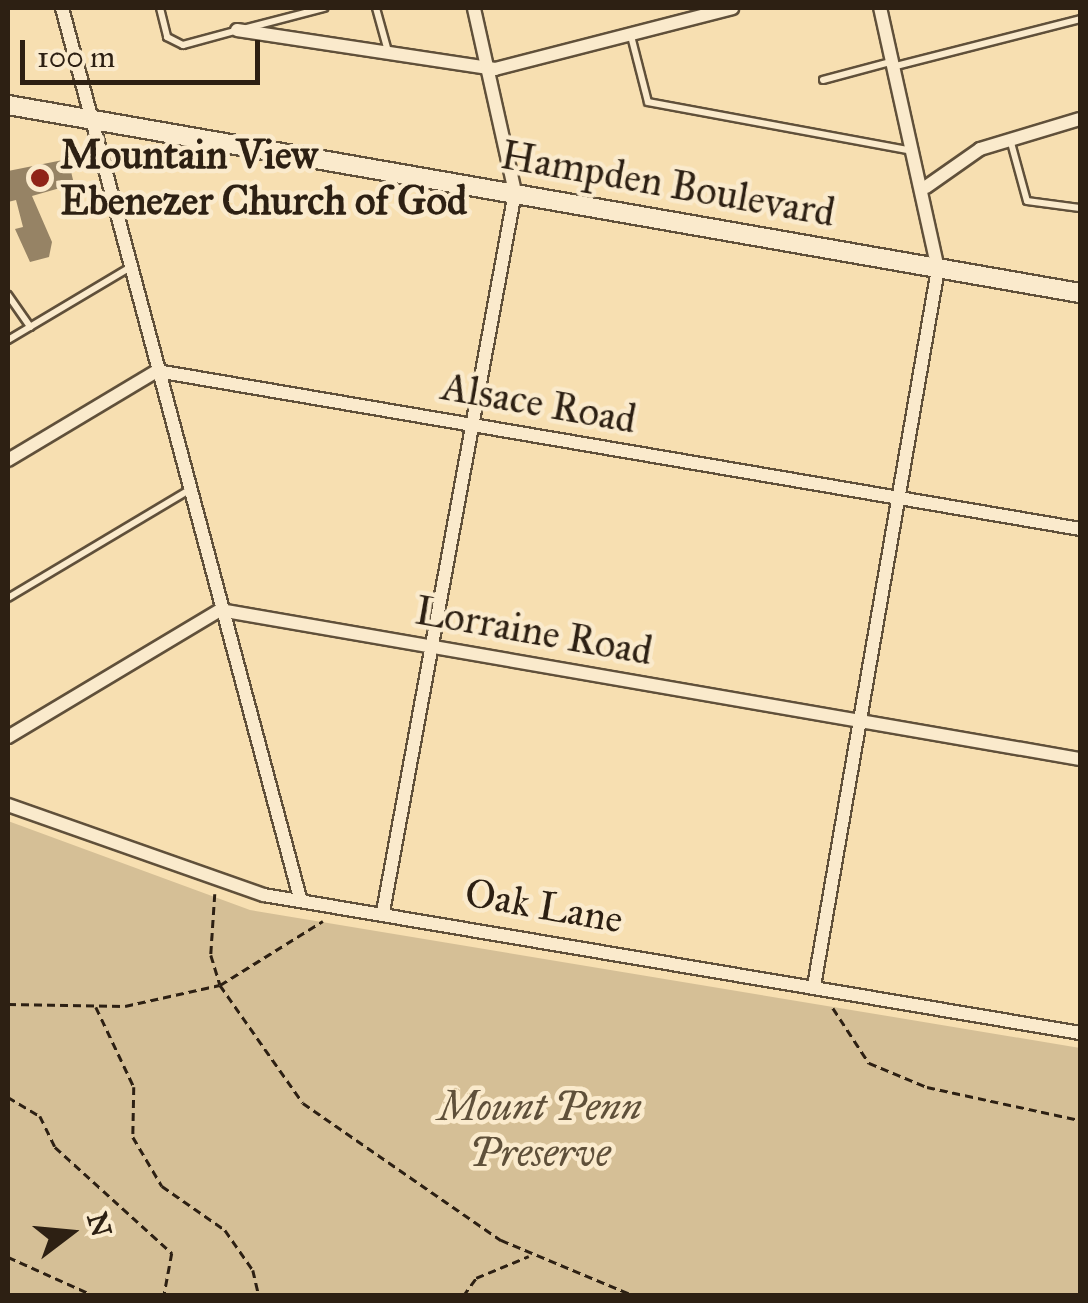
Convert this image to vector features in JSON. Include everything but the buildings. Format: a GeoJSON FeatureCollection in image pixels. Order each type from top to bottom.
{"type":"FeatureCollection","features":[{"type":"Feature","properties":{"kind":"main road","name":"Hampden Boulevard"},"geometry":{"type":"LineString","coordinates":[[8,104],[91,123],[515,192],[1080,293]]}},
{"type":"Feature","properties":{"kind":"street"},"geometry":{"type":"LineString","coordinates":[[62,8],[300,898]]}},
{"type":"Feature","properties":{"kind":"street"},"geometry":{"type":"LineString","coordinates":[[383,912],[469,424],[515,192],[495,69],[474,8]]}},
{"type":"Feature","properties":{"kind":"street"},"geometry":{"type":"LineString","coordinates":[[237,30],[495,69],[732,8]]}},
{"type":"Feature","properties":{"kind":"street"},"geometry":{"type":"LineString","coordinates":[[819,987],[858,720],[938,268],[926,187],[880,8]]}},
{"type":"Feature","properties":{"kind":"street"},"geometry":{"type":"LineString","coordinates":[[926,187],[1009,138],[1080,119]]}},
{"type":"Feature","properties":{"kind":"street"},"geometry":{"type":"LineString","coordinates":[[8,460],[157,371]]}},
{"type":"Feature","properties":{"kind":"street","name":"Alsace Road"},"geometry":{"type":"LineString","coordinates":[[157,371],[1080,530]]}},
{"type":"Feature","properties":{"kind":"street"},"geometry":{"type":"LineString","coordinates":[[8,736],[220,610]]}},
{"type":"Feature","properties":{"kind":"street","name":"Lorraine Road"},"geometry":{"type":"LineString","coordinates":[[220,610],[1080,759]]}},
{"type":"Feature","properties":{"kind":"street","name":"Oak Lane"},"geometry":{"type":"LineString","coordinates":[[8,804],[217,882],[1080,1033]]}},
{"type":"Feature","properties":{"kind":"lane"},"geometry":{"type":"LineString","coordinates":[[160,8],[168,37],[183,45],[324,8]]}},
{"type":"Feature","properties":{"kind":"lane"},"geometry":{"type":"LineString","coordinates":[[376,8],[390,56]]}},
{"type":"Feature","properties":{"kind":"lane"},"geometry":{"type":"LineString","coordinates":[[823,80],[1080,20]]}},
{"type":"Feature","properties":{"kind":"lane"},"geometry":{"type":"LineString","coordinates":[[630,34],[648,102],[918,152]]}},
{"type":"Feature","properties":{"kind":"lane"},"geometry":{"type":"LineString","coordinates":[[1009,138],[1028,201],[1080,208]]}},
{"type":"Feature","properties":{"kind":"lane"},"geometry":{"type":"LineString","coordinates":[[8,340],[129,268]]}},
{"type":"Feature","properties":{"kind":"lane"},"geometry":{"type":"LineString","coordinates":[[8,294],[30,327]]}},
{"type":"Feature","properties":{"kind":"lane"},"geometry":{"type":"LineString","coordinates":[[8,598],[189,490]]}},
{"type":"Feature","properties":{"kind":"path"},"geometry":{"type":"LineString","coordinates":[[217,882],[210,955],[220,986],[303,1103],[531,1255],[635,1296]]}},
{"type":"Feature","properties":{"kind":"path"},"geometry":{"type":"LineString","coordinates":[[8,1004],[95,1005],[220,986],[338,905]]}},
{"type":"Feature","properties":{"kind":"path"},"geometry":{"type":"LineString","coordinates":[[819,987],[869,1063],[927,1087],[1080,1120]]}},
{"type":"Feature","properties":{"kind":"path"},"geometry":{"type":"LineString","coordinates":[[95,1005],[134,1087],[133,1137],[162,1186],[225,1230],[253,1270],[258,1296]]}},
{"type":"Feature","properties":{"kind":"path"},"geometry":{"type":"LineString","coordinates":[[8,1097],[40,1116],[55,1147],[172,1253],[164,1296]]}},
{"type":"Feature","properties":{"kind":"path"},"geometry":{"type":"LineString","coordinates":[[463,1296],[476,1278],[531,1255]]}},
{"type":"Feature","properties":{"kind":"path"},"geometry":{"type":"LineString","coordinates":[[8,1257],[94,1295]]}},
{"type":"Feature","properties":{"kind":"green space","name":"Mount Penn Preserve"},"geometry":{"type":"Polygon","coordinates":[[[8,821],[250,910],[1080,1048],[1080,1295],[8,1295],[8,821]]]}},
{"type":"Feature","properties":{"kind":"place","name":"Mountain View Ebenezer Church of God"},"geometry":{"type":"Point","coordinates":[40,178]}}]}
